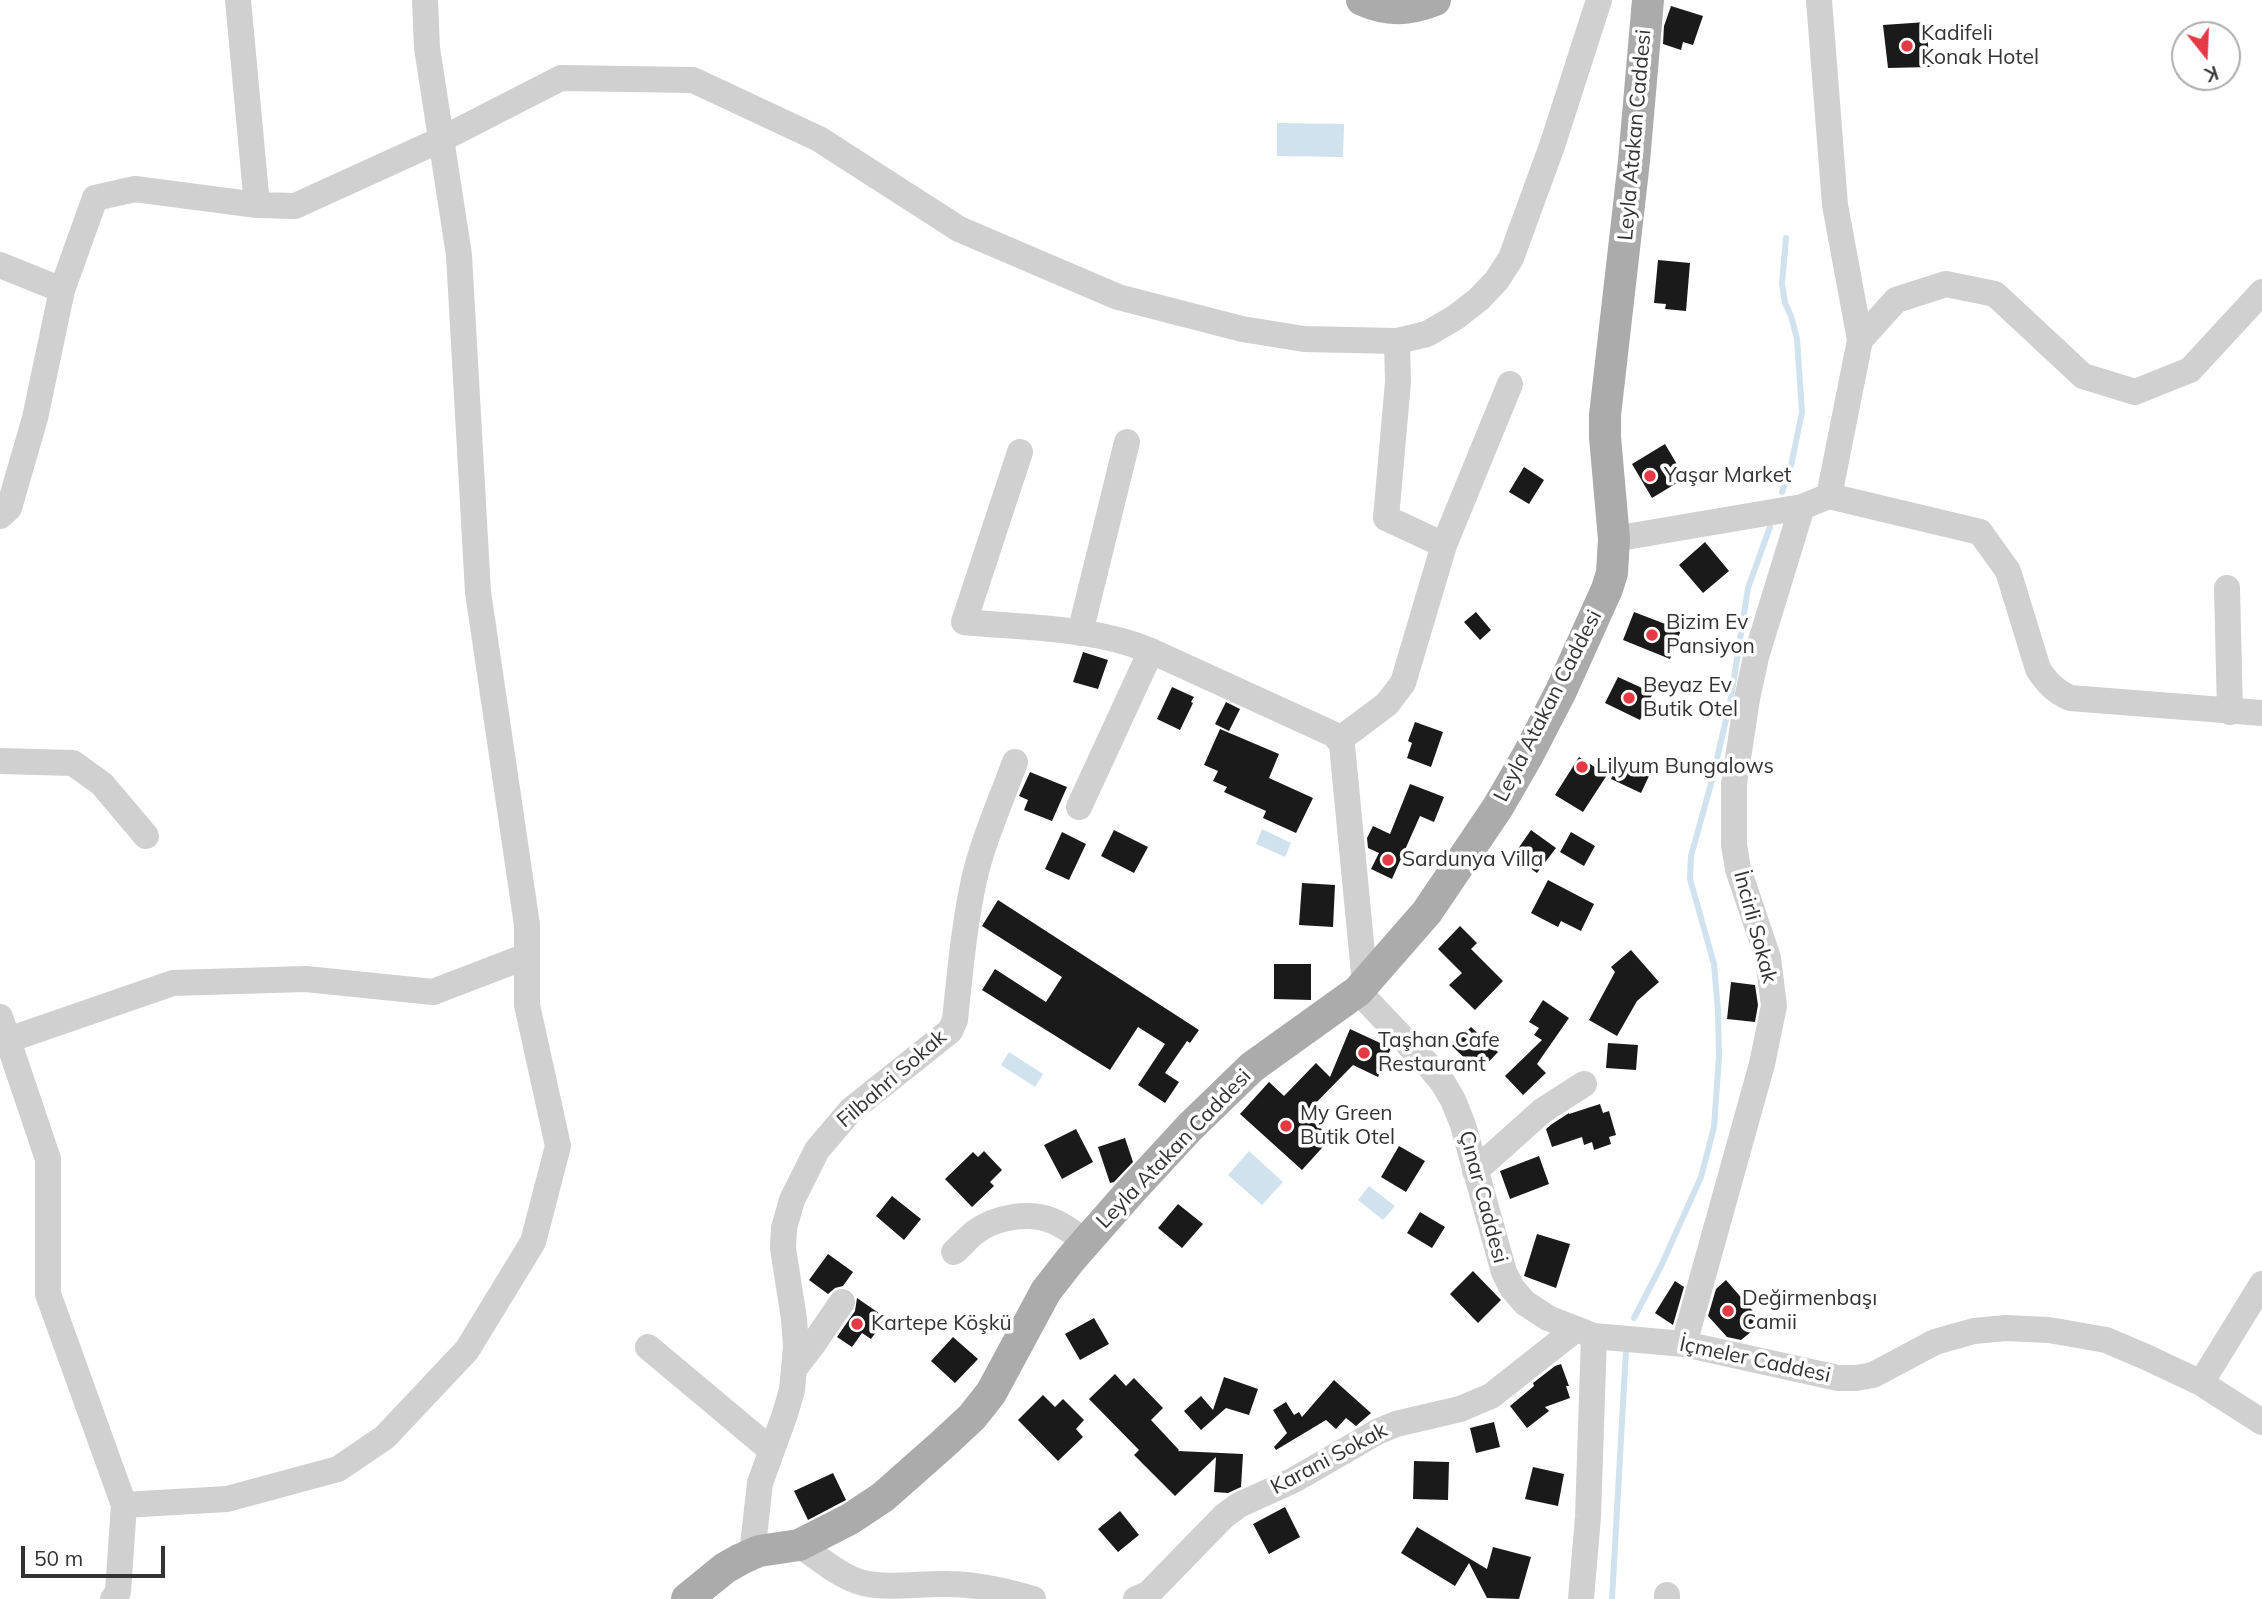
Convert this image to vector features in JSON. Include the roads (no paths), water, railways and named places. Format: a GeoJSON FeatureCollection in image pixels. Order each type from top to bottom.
{"type":"FeatureCollection","features":[{"type":"Feature","properties":{"kind":"main road"},"geometry":{"type":"LineString","coordinates":[[1363,0],[1378,7],[1413,8],[1435,0]]}},
{"type":"Feature","properties":{"kind":"main road","name":"Leyla Atakan Caddesi"},"geometry":{"type":"LineString","coordinates":[[687,1599],[725,1568],[752,1554],[799,1545],[850,1519],[883,1497],[972,1417],[991,1392],[1046,1291],[1086,1241],[1190,1127],[1252,1067],[1361,987],[1396,949],[1446,884],[1498,807],[1561,691],[1612,573],[1614,539],[1605,437],[1606,390],[1617,318],[1634,161],[1648,0]]}},
{"type":"Feature","properties":{"kind":"street"},"geometry":{"type":"LineString","coordinates":[[238,0],[257,205]]}},
{"type":"Feature","properties":{"kind":"street"},"geometry":{"type":"LineString","coordinates":[[124,1506],[227,1499],[338,1469],[386,1437],[467,1350],[533,1242],[558,1146],[527,1005],[527,925],[478,592],[459,255],[427,48],[425,0]]}},
{"type":"Feature","properties":{"kind":"street"},"geometry":{"type":"LineString","coordinates":[[0,516],[9,508],[36,418],[62,290],[95,198],[135,189],[257,205],[295,206],[440,140],[561,78],[693,80],[819,139],[959,229],[1118,296],[1242,329],[1304,339],[1397,341],[1427,334],[1456,317],[1488,290],[1511,258],[1552,146],[1599,0]]}},
{"type":"Feature","properties":{"kind":"street"},"geometry":{"type":"LineString","coordinates":[[1819,0],[1835,205],[1860,340],[1829,496]]}},
{"type":"Feature","properties":{"kind":"street"},"geometry":{"type":"LineString","coordinates":[[0,265],[62,290]]}},
{"type":"Feature","properties":{"kind":"street"},"geometry":{"type":"LineString","coordinates":[[1860,340],[1896,300],[1946,284],[1995,294],[2083,376],[2135,391],[2190,370],[2262,292]]}},
{"type":"Feature","properties":{"kind":"street"},"geometry":{"type":"LineString","coordinates":[[1397,341],[1398,382],[1386,518],[1444,545]]}},
{"type":"Feature","properties":{"kind":"street"},"geometry":{"type":"LineString","coordinates":[[1339,740],[1387,704],[1403,683],[1444,545],[1510,384]]}},
{"type":"Feature","properties":{"kind":"street"},"geometry":{"type":"LineString","coordinates":[[1080,633],[1127,442]]}},
{"type":"Feature","properties":{"kind":"street"},"geometry":{"type":"LineString","coordinates":[[1020,452],[964,622],[1080,633],[1122,640],[1335,735],[1342,745],[1361,987]]}},
{"type":"Feature","properties":{"kind":"street"},"geometry":{"type":"LineString","coordinates":[[1614,539],[1802,507],[1829,496],[1980,531],[2008,571],[2038,669],[2046,681],[2061,694],[2070,698],[2262,713]]}},
{"type":"Feature","properties":{"kind":"street","name":"İncirli Sokak"},"geometry":{"type":"LineString","coordinates":[[1684,1344],[1764,1055],[1774,1006],[1768,958],[1738,869],[1734,845],[1734,784],[1756,657],[1802,507]]}},
{"type":"Feature","properties":{"kind":"street"},"geometry":{"type":"LineString","coordinates":[[2228,588],[2230,712]]}},
{"type":"Feature","properties":{"kind":"street"},"geometry":{"type":"LineString","coordinates":[[1079,807],[1151,652]]}},
{"type":"Feature","properties":{"kind":"street"},"geometry":{"type":"LineString","coordinates":[[0,761],[73,763],[102,784],[146,836]]}},
{"type":"Feature","properties":{"kind":"street","name":"Filbahri Sokak"},"geometry":{"type":"LineString","coordinates":[[752,1554],[760,1483],[788,1402],[796,1347],[783,1248],[784,1228],[792,1200],[817,1150],[851,1110],[950,1031],[955,1020],[975,878],[1015,762]]}},
{"type":"Feature","properties":{"kind":"street"},"geometry":{"type":"LineString","coordinates":[[113,1599],[118,1592],[124,1506],[48,1294],[48,1159],[4,1028],[173,983],[306,979],[433,992],[527,956]]}},
{"type":"Feature","properties":{"kind":"street","name":"Çınar Caddesi"},"geometry":{"type":"LineString","coordinates":[[1361,987],[1443,1083],[1460,1115],[1498,1257],[1512,1288],[1525,1303],[1548,1318],[1585,1333]]}},
{"type":"Feature","properties":{"kind":"street"},"geometry":{"type":"LineString","coordinates":[[1475,1171],[1542,1111],[1584,1084]]}},
{"type":"Feature","properties":{"kind":"street"},"geometry":{"type":"LineString","coordinates":[[954,1252],[988,1224],[1021,1216],[1052,1221],[1086,1241]]}},
{"type":"Feature","properties":{"kind":"street"},"geometry":{"type":"LineString","coordinates":[[2201,1383],[2262,1284]]}},
{"type":"Feature","properties":{"kind":"street"},"geometry":{"type":"LineString","coordinates":[[793,1369],[842,1302]]}},
{"type":"Feature","properties":{"kind":"street","name":"İçmeler Caddesi"},"geometry":{"type":"LineString","coordinates":[[1585,1333],[1684,1344],[1838,1378],[1856,1378],[1872,1375],[1935,1342],[1953,1336],[2006,1328],[2049,1330],[2106,1340],[2201,1383],[2262,1422]]}},
{"type":"Feature","properties":{"kind":"street"},"geometry":{"type":"LineString","coordinates":[[1581,1599],[1588,1517],[1585,1333]]}},
{"type":"Feature","properties":{"kind":"street","name":"Karani Sokak"},"geometry":{"type":"LineString","coordinates":[[1146,1597],[1224,1516],[1240,1505],[1294,1480],[1377,1432],[1396,1424],[1460,1409],[1491,1396],[1585,1333]]}},
{"type":"Feature","properties":{"kind":"street"},"geometry":{"type":"LineString","coordinates":[[648,1347],[771,1450]]}},
{"type":"Feature","properties":{"kind":"street"},"geometry":{"type":"LineString","coordinates":[[799,1545],[850,1578],[863,1582],[879,1585],[970,1585],[995,1588],[1033,1599]]}},
{"type":"Feature","properties":{"kind":"water"},"geometry":{"type":"Polygon","coordinates":[[[1277,123],[1344,124],[1343,157],[1277,156],[1277,123]]]}},
{"type":"Feature","properties":{"kind":"water"},"geometry":{"type":"Polygon","coordinates":[[[1262,829],[1291,843],[1285,857],[1256,844],[1262,829]]]}},
{"type":"Feature","properties":{"kind":"water"},"geometry":{"type":"Polygon","coordinates":[[[1009,1052],[1043,1074],[1035,1087],[1001,1065],[1009,1052]]]}},
{"type":"Feature","properties":{"kind":"water"},"geometry":{"type":"Polygon","coordinates":[[[1249,1151],[1283,1182],[1262,1205],[1228,1175],[1249,1151]]]}},
{"type":"Feature","properties":{"kind":"water"},"geometry":{"type":"Polygon","coordinates":[[[1369,1186],[1395,1206],[1383,1220],[1358,1200],[1369,1186]]]}},
{"type":"Feature","properties":{"kind":"waterway"},"geometry":{"type":"LineString","coordinates":[[1782,492],[1791,466],[1802,412],[1797,339],[1785,303],[1782,284],[1786,238]]}},
{"type":"Feature","properties":{"kind":"waterway"},"geometry":{"type":"LineString","coordinates":[[1634,1318],[1701,1177],[1714,1127],[1719,1057],[1718,1011],[1714,964],[1690,879],[1691,856],[1731,698],[1748,588],[1770,527]]}},
{"type":"Feature","properties":{"kind":"waterway"},"geometry":{"type":"LineString","coordinates":[[1612,1599],[1626,1350]]}},
{"type":"Feature","properties":{"kind":"place","name":"Kadifeli Konak Hotel"},"geometry":{"type":"Point","coordinates":[1907,46]}},
{"type":"Feature","properties":{"kind":"place","name":"Yaşar Market"},"geometry":{"type":"Point","coordinates":[1650,476]}},
{"type":"Feature","properties":{"kind":"place","name":"Bizim Ev Pansiyon"},"geometry":{"type":"Point","coordinates":[1652,635]}},
{"type":"Feature","properties":{"kind":"place","name":"Beyaz Ev Butik Otel"},"geometry":{"type":"Point","coordinates":[1629,698]}},
{"type":"Feature","properties":{"kind":"place","name":"Lilyum Bungalows"},"geometry":{"type":"Point","coordinates":[1582,767]}},
{"type":"Feature","properties":{"kind":"place","name":"Sardunya Villa"},"geometry":{"type":"Point","coordinates":[1388,860]}},
{"type":"Feature","properties":{"kind":"place","name":"Taşhan Cafe Restaurant"},"geometry":{"type":"Point","coordinates":[1364,1053]}},
{"type":"Feature","properties":{"kind":"place","name":"My Green Butik Otel"},"geometry":{"type":"Point","coordinates":[1286,1126]}},
{"type":"Feature","properties":{"kind":"place","name":"Değirmenbaşı Camii"},"geometry":{"type":"Point","coordinates":[1728,1311]}},
{"type":"Feature","properties":{"kind":"place","name":"Kartepe Köşkü"},"geometry":{"type":"Point","coordinates":[857,1324]}}]}
